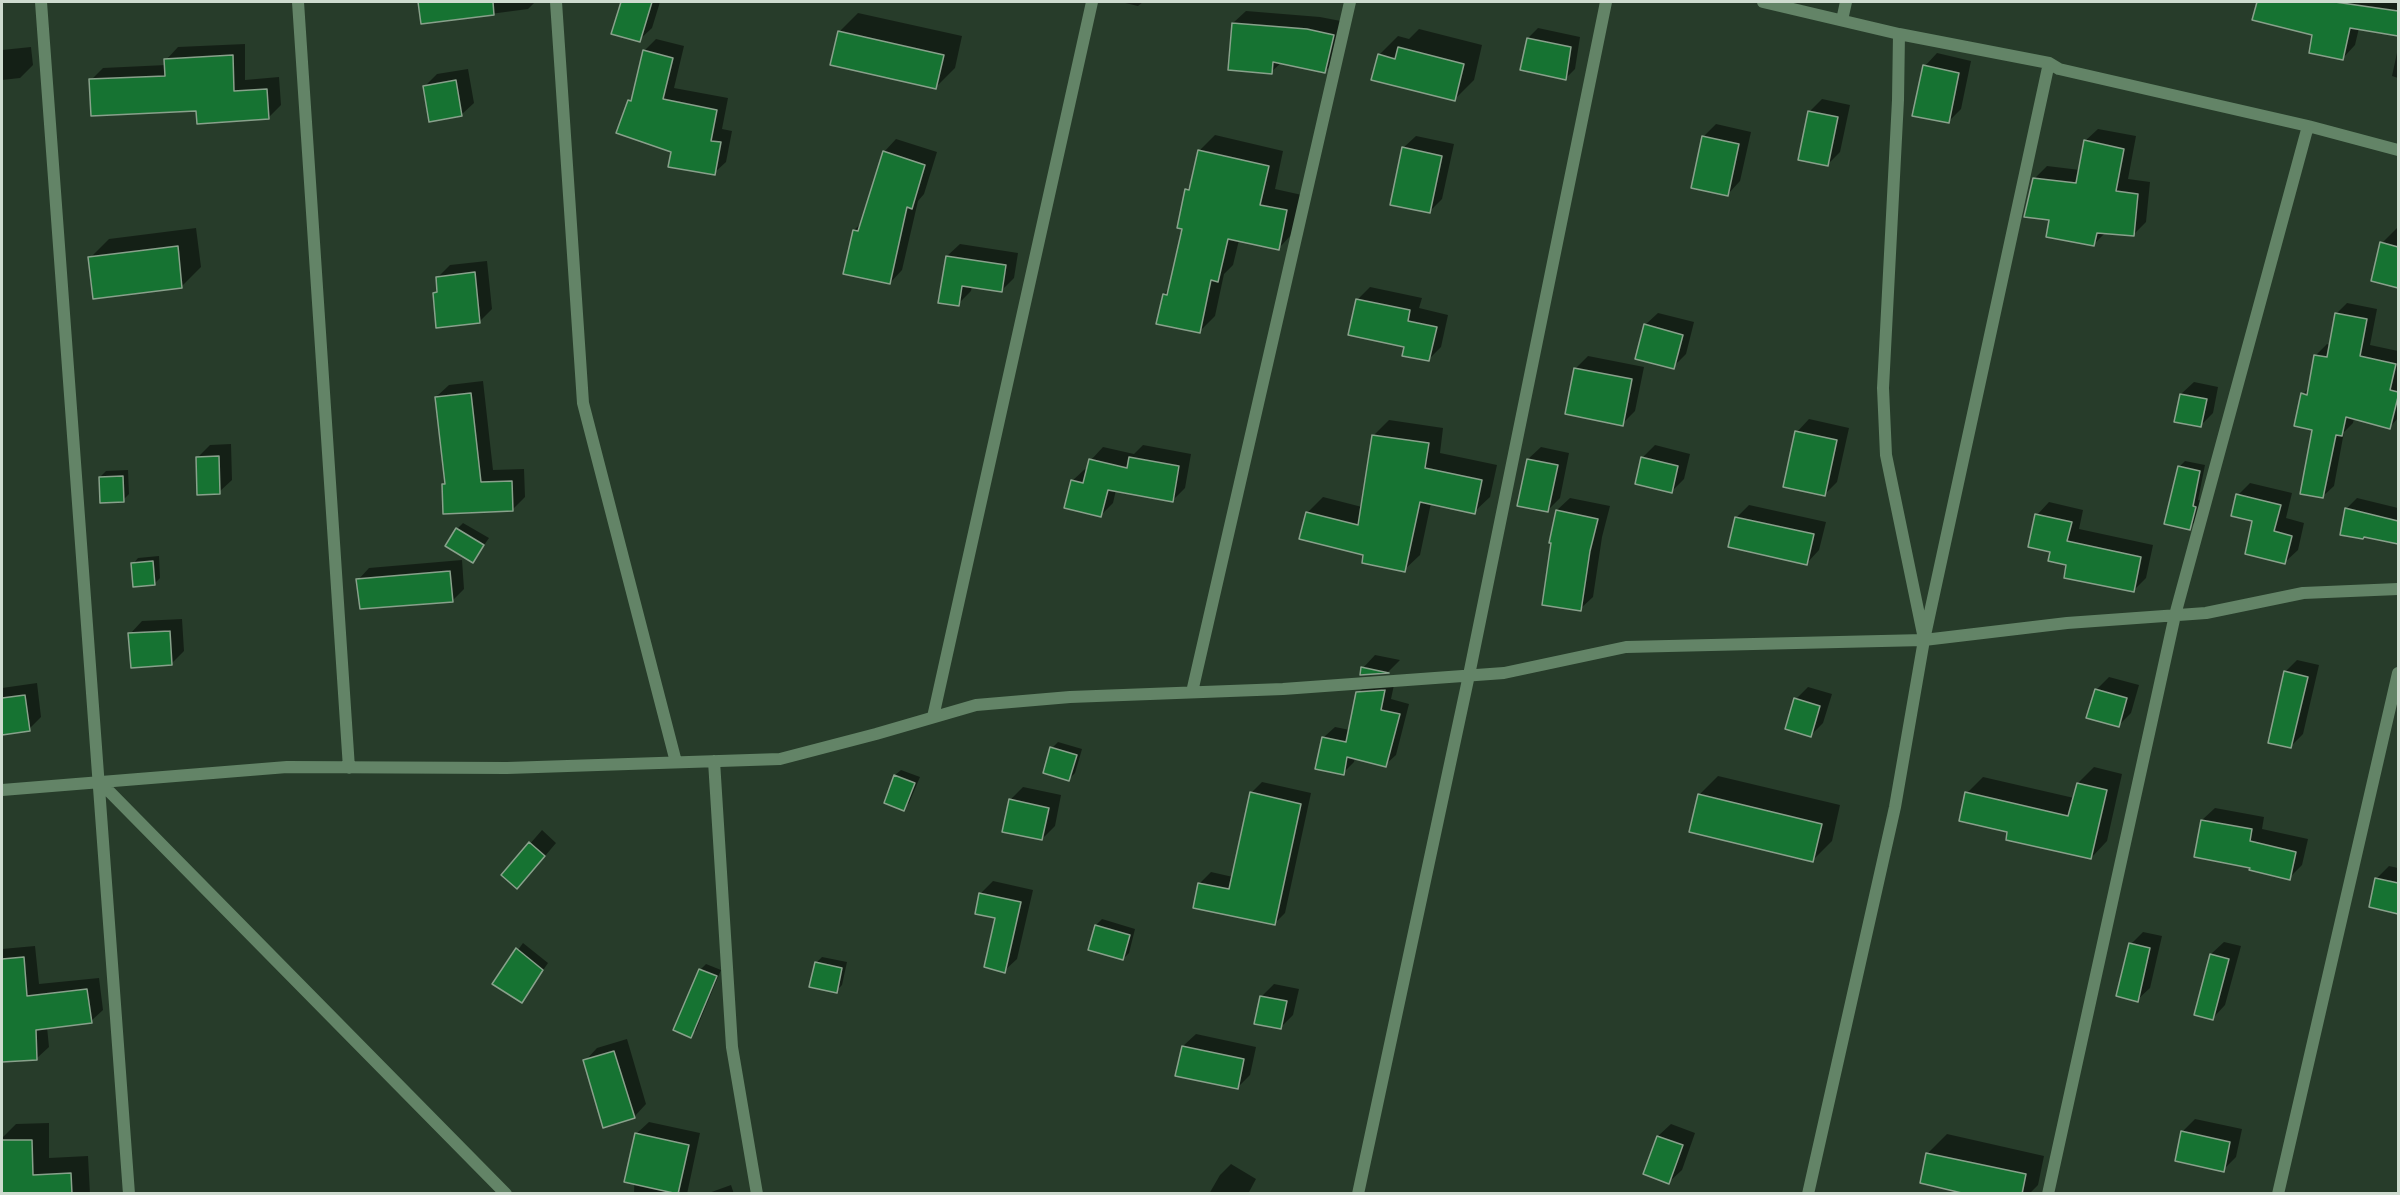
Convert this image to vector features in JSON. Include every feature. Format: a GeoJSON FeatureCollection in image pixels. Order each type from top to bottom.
{"type":"FeatureCollection","features":[{"type":"Feature","properties":{"kind":"street"},"geometry":{"type":"LineString","coordinates":[[41,2],[129,1194]]}},
{"type":"Feature","properties":{"kind":"street"},"geometry":{"type":"LineString","coordinates":[[298,2],[350,768]]}},
{"type":"Feature","properties":{"kind":"street"},"geometry":{"type":"LineString","coordinates":[[556,2],[583,403],[676,762]]}},
{"type":"Feature","properties":{"kind":"street"},"geometry":{"type":"LineString","coordinates":[[933,717],[1092,2]]}},
{"type":"Feature","properties":{"kind":"street"},"geometry":{"type":"LineString","coordinates":[[1192,692],[1350,2]]}},
{"type":"Feature","properties":{"kind":"street"},"geometry":{"type":"LineString","coordinates":[[1358,1194],[1469,675],[1606,2]]}},
{"type":"Feature","properties":{"kind":"street"},"geometry":{"type":"LineString","coordinates":[[1763,2],[1899,34],[2049,63],[2059,69],[2308,126],[2398,150]]}},
{"type":"Feature","properties":{"kind":"street"},"geometry":{"type":"LineString","coordinates":[[1842,20],[1846,2]]}},
{"type":"Feature","properties":{"kind":"street"},"geometry":{"type":"LineString","coordinates":[[1899,34],[1898,100],[1882,388],[1886,455],[1924,640]]}},
{"type":"Feature","properties":{"kind":"street"},"geometry":{"type":"LineString","coordinates":[[1808,1194],[1894,807],[1924,640],[2049,63]]}},
{"type":"Feature","properties":{"kind":"street"},"geometry":{"type":"LineString","coordinates":[[2048,1194],[2175,615],[2308,126]]}},
{"type":"Feature","properties":{"kind":"street"},"geometry":{"type":"LineString","coordinates":[[2,790],[287,767],[507,768],[780,759],[976,705],[1070,697],[1283,689],[1504,673],[1626,646],[1924,640],[2067,623],[2206,613],[2303,593],[2398,589]]}},
{"type":"Feature","properties":{"kind":"street"},"geometry":{"type":"LineString","coordinates":[[2278,1194],[2398,673]]}},
{"type":"Feature","properties":{"kind":"street"},"geometry":{"type":"LineString","coordinates":[[714,761],[732,1047],[757,1194]]}},
{"type":"Feature","properties":{"kind":"street"},"geometry":{"type":"LineString","coordinates":[[99,781],[506,1194]]}},
{"type":"Feature","properties":{"kind":"building"},"geometry":{"type":"Polygon","coordinates":[[[418,2],[493,2],[494,15],[421,24],[418,2]]]}},
{"type":"Feature","properties":{"kind":"building"},"geometry":{"type":"Polygon","coordinates":[[[621,2],[652,2],[640,42],[611,34],[621,2]]]}},
{"type":"Feature","properties":{"kind":"building"},"geometry":{"type":"Polygon","coordinates":[[[2257,2],[2335,2],[2398,11],[2398,36],[2350,28],[2343,60],[2309,53],[2312,35],[2252,20],[2257,2]]]}},
{"type":"Feature","properties":{"kind":"building"},"geometry":{"type":"Polygon","coordinates":[[[1232,23],[1307,29],[1334,35],[1325,73],[1273,62],[1272,74],[1228,70],[1232,23]]]}},
{"type":"Feature","properties":{"kind":"building"},"geometry":{"type":"Polygon","coordinates":[[[838,31],[944,55],[936,89],[830,65],[838,31]]]}},
{"type":"Feature","properties":{"kind":"building"},"geometry":{"type":"Polygon","coordinates":[[[1527,38],[1571,47],[1566,80],[1520,70],[1527,38]]]}},
{"type":"Feature","properties":{"kind":"building"},"geometry":{"type":"Polygon","coordinates":[[[1398,47],[1464,64],[1455,101],[1371,80],[1378,54],[1395,59],[1398,47]]]}},
{"type":"Feature","properties":{"kind":"building"},"geometry":{"type":"Polygon","coordinates":[[[643,50],[673,58],[663,99],[717,110],[711,141],[721,142],[715,175],[668,167],[671,152],[616,133],[628,100],[631,101],[643,50]]]}},
{"type":"Feature","properties":{"kind":"building"},"geometry":{"type":"Polygon","coordinates":[[[233,55],[234,91],[267,89],[269,119],[197,124],[196,111],[91,116],[89,79],[165,76],[164,59],[233,55]]]}},
{"type":"Feature","properties":{"kind":"building"},"geometry":{"type":"Polygon","coordinates":[[[1923,65],[1959,73],[1949,123],[1912,116],[1923,65]]]}},
{"type":"Feature","properties":{"kind":"building"},"geometry":{"type":"Polygon","coordinates":[[[456,80],[462,116],[429,122],[423,86],[456,80]]]}},
{"type":"Feature","properties":{"kind":"building"},"geometry":{"type":"Polygon","coordinates":[[[1808,111],[1838,117],[1828,166],[1798,160],[1808,111]]]}},
{"type":"Feature","properties":{"kind":"building"},"geometry":{"type":"Polygon","coordinates":[[[1702,136],[1739,144],[1728,196],[1691,188],[1702,136]]]}},
{"type":"Feature","properties":{"kind":"building"},"geometry":{"type":"Polygon","coordinates":[[[2084,140],[2124,149],[2116,191],[2138,194],[2134,236],[2097,233],[2094,246],[2046,237],[2049,220],[2024,217],[2033,178],[2076,183],[2084,140]]]}},
{"type":"Feature","properties":{"kind":"building"},"geometry":{"type":"Polygon","coordinates":[[[1402,147],[1442,156],[1430,213],[1390,205],[1402,147]]]}},
{"type":"Feature","properties":{"kind":"building"},"geometry":{"type":"Polygon","coordinates":[[[1198,150],[1269,166],[1260,205],[1287,210],[1279,250],[1228,239],[1218,282],[1211,280],[1200,333],[1156,324],[1163,294],[1167,295],[1182,229],[1177,228],[1185,189],[1189,190],[1198,150]]]}},
{"type":"Feature","properties":{"kind":"building"},"geometry":{"type":"Polygon","coordinates":[[[883,151],[925,165],[912,209],[907,207],[890,284],[843,274],[853,230],[858,231],[883,151]]]}},
{"type":"Feature","properties":{"kind":"building"},"geometry":{"type":"Polygon","coordinates":[[[2380,242],[2398,247],[2398,288],[2371,281],[2380,242]]]}},
{"type":"Feature","properties":{"kind":"building"},"geometry":{"type":"Polygon","coordinates":[[[178,246],[182,288],[93,299],[88,257],[178,246]]]}},
{"type":"Feature","properties":{"kind":"building"},"geometry":{"type":"Polygon","coordinates":[[[946,256],[1006,265],[1002,292],[962,286],[959,306],[938,303],[946,256]]]}},
{"type":"Feature","properties":{"kind":"building"},"geometry":{"type":"Polygon","coordinates":[[[475,272],[480,323],[436,328],[433,293],[437,292],[436,277],[475,272]]]}},
{"type":"Feature","properties":{"kind":"building"},"geometry":{"type":"Polygon","coordinates":[[[1356,299],[1410,310],[1408,321],[1437,327],[1429,361],[1402,356],[1404,347],[1348,335],[1356,299]]]}},
{"type":"Feature","properties":{"kind":"building"},"geometry":{"type":"Polygon","coordinates":[[[2335,313],[2367,319],[2360,356],[2396,364],[2390,390],[2398,392],[2398,397],[2390,429],[2346,417],[2342,436],[2336,435],[2323,498],[2300,494],[2312,430],[2294,426],[2301,393],[2307,395],[2314,355],[2327,357],[2335,313]]]}},
{"type":"Feature","properties":{"kind":"building"},"geometry":{"type":"Polygon","coordinates":[[[1644,324],[1683,335],[1674,369],[1635,359],[1644,324]]]}},
{"type":"Feature","properties":{"kind":"building"},"geometry":{"type":"Polygon","coordinates":[[[1574,368],[1632,379],[1623,426],[1565,414],[1574,368]]]}},
{"type":"Feature","properties":{"kind":"building"},"geometry":{"type":"Polygon","coordinates":[[[471,393],[481,482],[512,481],[513,511],[443,514],[442,484],[445,484],[435,397],[471,393]]]}},
{"type":"Feature","properties":{"kind":"building"},"geometry":{"type":"Polygon","coordinates":[[[2180,394],[2207,399],[2201,427],[2174,422],[2180,394]]]}},
{"type":"Feature","properties":{"kind":"building"},"geometry":{"type":"Polygon","coordinates":[[[1795,431],[1837,440],[1825,496],[1783,487],[1795,431]]]}},
{"type":"Feature","properties":{"kind":"building"},"geometry":{"type":"Polygon","coordinates":[[[1372,435],[1429,443],[1425,468],[1482,480],[1475,514],[1420,502],[1405,572],[1362,563],[1363,555],[1299,539],[1306,512],[1358,525],[1372,435]]]}},
{"type":"Feature","properties":{"kind":"building"},"geometry":{"type":"Polygon","coordinates":[[[219,456],[220,494],[197,495],[196,457],[219,456]]]}},
{"type":"Feature","properties":{"kind":"building"},"geometry":{"type":"Polygon","coordinates":[[[1129,457],[1179,466],[1173,502],[1108,490],[1101,517],[1064,508],[1071,480],[1083,483],[1089,459],[1127,468],[1129,457]]]}},
{"type":"Feature","properties":{"kind":"building"},"geometry":{"type":"Polygon","coordinates":[[[1641,457],[1678,466],[1672,493],[1635,484],[1641,457]]]}},
{"type":"Feature","properties":{"kind":"building"},"geometry":{"type":"Polygon","coordinates":[[[1527,459],[1558,465],[1548,512],[1517,506],[1527,459]]]}},
{"type":"Feature","properties":{"kind":"building"},"geometry":{"type":"Polygon","coordinates":[[[2178,466],[2200,471],[2193,506],[2196,507],[2190,530],[2164,524],[2178,466]]]}},
{"type":"Feature","properties":{"kind":"building"},"geometry":{"type":"Polygon","coordinates":[[[123,476],[124,502],[100,503],[99,477],[123,476]]]}},
{"type":"Feature","properties":{"kind":"building"},"geometry":{"type":"Polygon","coordinates":[[[2236,494],[2281,505],[2274,531],[2292,536],[2285,564],[2245,554],[2252,521],[2231,516],[2236,494]]]}},
{"type":"Feature","properties":{"kind":"building"},"geometry":{"type":"Polygon","coordinates":[[[2345,508],[2398,521],[2398,544],[2340,535],[2345,508]]]}},
{"type":"Feature","properties":{"kind":"building"},"geometry":{"type":"Polygon","coordinates":[[[1556,510],[1598,519],[1590,551],[1581,611],[1542,605],[1551,543],[1549,543],[1556,510]]]}},
{"type":"Feature","properties":{"kind":"building"},"geometry":{"type":"Polygon","coordinates":[[[2035,514],[2072,522],[2067,541],[2141,557],[2134,592],[2064,578],[2066,565],[2048,561],[2050,552],[2028,547],[2035,514]]]}},
{"type":"Feature","properties":{"kind":"building"},"geometry":{"type":"Polygon","coordinates":[[[1735,517],[1814,534],[1807,565],[1728,547],[1735,517]]]}},
{"type":"Feature","properties":{"kind":"building"},"geometry":{"type":"Polygon","coordinates":[[[456,528],[484,545],[473,563],[445,546],[456,528]]]}},
{"type":"Feature","properties":{"kind":"building"},"geometry":{"type":"Polygon","coordinates":[[[153,561],[155,585],[133,587],[131,563],[153,561]]]}},
{"type":"Feature","properties":{"kind":"building"},"geometry":{"type":"Polygon","coordinates":[[[450,571],[453,602],[360,609],[356,579],[450,571]]]}},
{"type":"Feature","properties":{"kind":"building"},"geometry":{"type":"Polygon","coordinates":[[[170,631],[172,665],[131,668],[128,633],[170,631]]]}},
{"type":"Feature","properties":{"kind":"building"},"geometry":{"type":"Polygon","coordinates":[[[1361,667],[1389,673],[1360,675],[1361,667]]]}},
{"type":"Feature","properties":{"kind":"building"},"geometry":{"type":"Polygon","coordinates":[[[2284,671],[2308,677],[2291,748],[2268,743],[2284,671]]]}},
{"type":"Feature","properties":{"kind":"building"},"geometry":{"type":"Polygon","coordinates":[[[2095,689],[2127,698],[2119,727],[2086,718],[2095,689]]]}},
{"type":"Feature","properties":{"kind":"building"},"geometry":{"type":"Polygon","coordinates":[[[1385,690],[1381,710],[1400,714],[1386,767],[1347,757],[1344,775],[1315,769],[1322,737],[1346,742],[1356,692],[1385,690]]]}},
{"type":"Feature","properties":{"kind":"building"},"geometry":{"type":"Polygon","coordinates":[[[25,695],[30,731],[2,735],[2,698],[25,695]]]}},
{"type":"Feature","properties":{"kind":"building"},"geometry":{"type":"Polygon","coordinates":[[[1794,698],[1820,706],[1811,737],[1785,729],[1794,698]]]}},
{"type":"Feature","properties":{"kind":"building"},"geometry":{"type":"Polygon","coordinates":[[[1050,747],[1077,755],[1069,781],[1043,773],[1050,747]]]}},
{"type":"Feature","properties":{"kind":"building"},"geometry":{"type":"Polygon","coordinates":[[[894,775],[915,783],[904,811],[884,803],[894,775]]]}},
{"type":"Feature","properties":{"kind":"building"},"geometry":{"type":"Polygon","coordinates":[[[2077,783],[2107,790],[2091,859],[2006,840],[2007,832],[1959,821],[1965,792],[2068,816],[2077,783]]]}},
{"type":"Feature","properties":{"kind":"building"},"geometry":{"type":"Polygon","coordinates":[[[1250,792],[1301,804],[1275,925],[1193,908],[1198,883],[1229,889],[1250,792]]]}},
{"type":"Feature","properties":{"kind":"building"},"geometry":{"type":"Polygon","coordinates":[[[1698,794],[1822,824],[1813,862],[1689,832],[1698,794]]]}},
{"type":"Feature","properties":{"kind":"building"},"geometry":{"type":"Polygon","coordinates":[[[1009,799],[1049,808],[1042,840],[1002,832],[1009,799]]]}},
{"type":"Feature","properties":{"kind":"building"},"geometry":{"type":"Polygon","coordinates":[[[2201,820],[2252,829],[2250,841],[2296,852],[2290,880],[2249,870],[2250,868],[2194,857],[2201,820]]]}},
{"type":"Feature","properties":{"kind":"building"},"geometry":{"type":"Polygon","coordinates":[[[529,842],[545,856],[517,889],[501,875],[529,842]]]}},
{"type":"Feature","properties":{"kind":"building"},"geometry":{"type":"Polygon","coordinates":[[[2375,878],[2398,883],[2398,914],[2369,907],[2375,878]]]}},
{"type":"Feature","properties":{"kind":"building"},"geometry":{"type":"Polygon","coordinates":[[[979,893],[1021,902],[1005,973],[984,967],[995,918],[975,914],[979,893]]]}},
{"type":"Feature","properties":{"kind":"building"},"geometry":{"type":"Polygon","coordinates":[[[1095,925],[1130,935],[1123,960],[1088,950],[1095,925]]]}},
{"type":"Feature","properties":{"kind":"building"},"geometry":{"type":"Polygon","coordinates":[[[2129,943],[2150,948],[2138,1002],[2116,996],[2129,943]]]}},
{"type":"Feature","properties":{"kind":"building"},"geometry":{"type":"Polygon","coordinates":[[[516,948],[543,970],[522,1003],[492,984],[516,948]]]}},
{"type":"Feature","properties":{"kind":"building"},"geometry":{"type":"Polygon","coordinates":[[[2210,954],[2229,959],[2213,1020],[2194,1015],[2210,954]]]}},
{"type":"Feature","properties":{"kind":"building"},"geometry":{"type":"Polygon","coordinates":[[[24,957],[27,996],[87,989],[92,1023],[36,1030],[37,1060],[2,1062],[2,959],[24,957]]]}},
{"type":"Feature","properties":{"kind":"building"},"geometry":{"type":"Polygon","coordinates":[[[815,962],[842,968],[837,993],[809,987],[815,962]]]}},
{"type":"Feature","properties":{"kind":"building"},"geometry":{"type":"Polygon","coordinates":[[[699,969],[717,976],[691,1038],[673,1030],[699,969]]]}},
{"type":"Feature","properties":{"kind":"building"},"geometry":{"type":"Polygon","coordinates":[[[1260,996],[1287,1001],[1281,1029],[1254,1024],[1260,996]]]}},
{"type":"Feature","properties":{"kind":"building"},"geometry":{"type":"Polygon","coordinates":[[[1182,1046],[1244,1059],[1238,1089],[1175,1076],[1182,1046]]]}},
{"type":"Feature","properties":{"kind":"building"},"geometry":{"type":"Polygon","coordinates":[[[614,1051],[635,1118],[603,1128],[583,1060],[614,1051]]]}},
{"type":"Feature","properties":{"kind":"building"},"geometry":{"type":"Polygon","coordinates":[[[2181,1131],[2230,1142],[2224,1172],[2175,1161],[2181,1131]]]}},
{"type":"Feature","properties":{"kind":"building"},"geometry":{"type":"Polygon","coordinates":[[[635,1133],[689,1145],[678,1194],[624,1182],[635,1133]]]}},
{"type":"Feature","properties":{"kind":"building"},"geometry":{"type":"Polygon","coordinates":[[[1657,1136],[1683,1145],[1669,1184],[1643,1174],[1657,1136]]]}},
{"type":"Feature","properties":{"kind":"building"},"geometry":{"type":"Polygon","coordinates":[[[2,1140],[32,1140],[33,1175],[71,1173],[72,1194],[2,1194],[2,1140]]]}},
{"type":"Feature","properties":{"kind":"building"},"geometry":{"type":"Polygon","coordinates":[[[1926,1153],[2026,1174],[2022,1194],[1966,1194],[1920,1183],[1926,1153]]]}}]}
